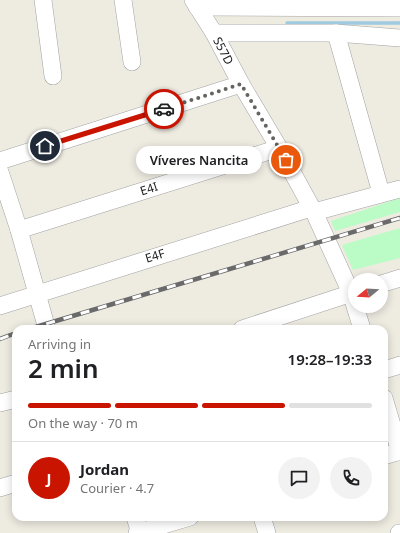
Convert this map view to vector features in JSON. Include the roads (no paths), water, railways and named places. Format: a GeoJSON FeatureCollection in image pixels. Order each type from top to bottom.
{"type":"FeatureCollection","features":[{"type":"Feature","properties":{"kind":"street"},"geometry":{"type":"LineString","coordinates":[[43,0],[53,76]]}},
{"type":"Feature","properties":{"kind":"street"},"geometry":{"type":"LineString","coordinates":[[123,0],[132,62]]}},
{"type":"Feature","properties":{"kind":"street"},"geometry":{"type":"LineString","coordinates":[[195,3],[400,8]]}},
{"type":"Feature","properties":{"kind":"street","name":"S57D"},"geometry":{"type":"LineString","coordinates":[[195,3],[214,33],[241,84],[279,148],[348,283]]}},
{"type":"Feature","properties":{"kind":"street"},"geometry":{"type":"LineString","coordinates":[[214,33],[336,33],[400,38]]}},
{"type":"Feature","properties":{"kind":"street"},"geometry":{"type":"LineString","coordinates":[[336,33],[381,193]]}},
{"type":"Feature","properties":{"kind":"street"},"geometry":{"type":"LineString","coordinates":[[0,161],[241,84]]}},
{"type":"Feature","properties":{"kind":"street","name":"E4I"},"geometry":{"type":"LineString","coordinates":[[19,230],[279,148]]}},
{"type":"Feature","properties":{"kind":"street"},"geometry":{"type":"LineString","coordinates":[[0,172],[19,230],[46,325]]}},
{"type":"Feature","properties":{"kind":"street","name":"E4F"},"geometry":{"type":"LineString","coordinates":[[0,306],[312,210],[400,189]]}},
{"type":"Feature","properties":{"kind":"street"},"geometry":{"type":"LineString","coordinates":[[388,282],[400,278]]}},
{"type":"Feature","properties":{"kind":"street"},"geometry":{"type":"LineString","coordinates":[[254,325],[348,295]]}},
{"type":"Feature","properties":{"kind":"street","name":"S57D"},"geometry":{"type":"LineString","coordinates":[[358,313],[361,325]]}},
{"type":"Feature","properties":{"kind":"street"},"geometry":{"type":"LineString","coordinates":[[388,369],[400,365]]}},
{"type":"Feature","properties":{"kind":"street"},"geometry":{"type":"LineString","coordinates":[[0,403],[12,400]]}},
{"type":"Feature","properties":{"kind":"street"},"geometry":{"type":"LineString","coordinates":[[388,412],[400,452],[388,455]]}},
{"type":"Feature","properties":{"kind":"street"},"geometry":{"type":"LineString","coordinates":[[0,488],[12,484]]}},
{"type":"Feature","properties":{"kind":"street"},"geometry":{"type":"LineString","coordinates":[[138,529],[173,521]]}},
{"type":"Feature","properties":{"kind":"street"},"geometry":{"type":"LineString","coordinates":[[263,521],[267,533]]}},
{"type":"Feature","properties":{"kind":"waterway"},"geometry":{"type":"LineString","coordinates":[[287,23],[400,23]]}},
{"type":"Feature","properties":{"kind":"railway"},"geometry":{"type":"LineString","coordinates":[[42,325],[400,218]]}},
{"type":"Feature","properties":{"kind":"railway"},"geometry":{"type":"LineString","coordinates":[[0,339],[12,334]]}},
{"type":"Feature","properties":{"kind":"place","name":"Víveres Nancita"},"geometry":{"type":"Point","coordinates":[286,160]}}]}
